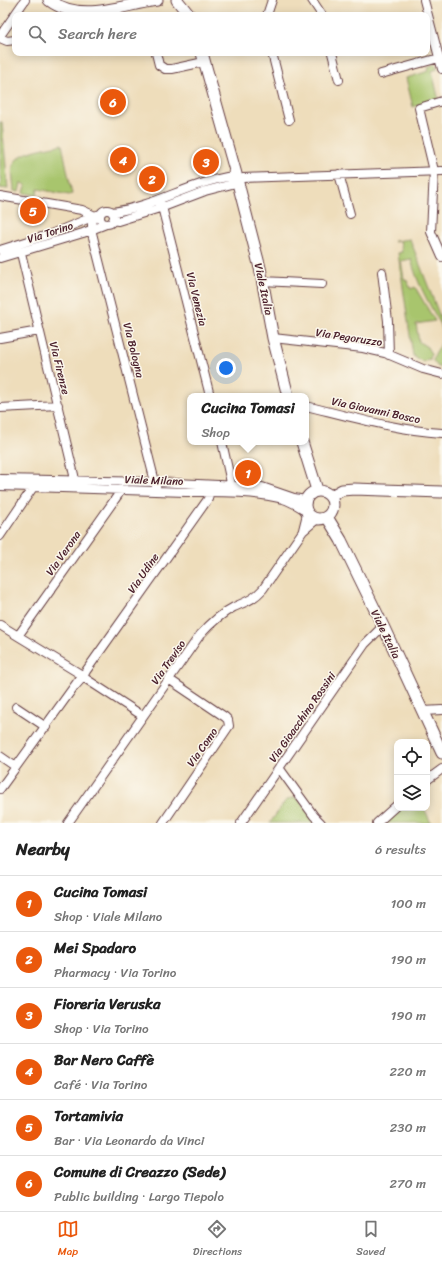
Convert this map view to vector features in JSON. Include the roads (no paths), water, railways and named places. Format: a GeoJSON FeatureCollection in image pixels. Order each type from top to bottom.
{"type":"FeatureCollection","features":[{"type":"Feature","properties":{"kind":"main road"},"geometry":{"type":"LineString","coordinates":[[49,0],[68,10],[79,12],[91,12],[139,1],[157,0]]}},
{"type":"Feature","properties":{"kind":"main road"},"geometry":{"type":"LineString","coordinates":[[177,0],[187,12]]}},
{"type":"Feature","properties":{"kind":"main road"},"geometry":{"type":"LineString","coordinates":[[186,0],[188,12]]}},
{"type":"Feature","properties":{"kind":"main road","name":"Viale Italia"},"geometry":{"type":"LineString","coordinates":[[203,58],[238,179],[262,281],[273,338],[287,393]]}},
{"type":"Feature","properties":{"kind":"main road"},"geometry":{"type":"LineString","coordinates":[[303,445],[317,490]]}},
{"type":"Feature","properties":{"kind":"main road"},"geometry":{"type":"LineString","coordinates":[[330,496],[342,490],[354,489],[442,492]]}},
{"type":"Feature","properties":{"kind":"main road"},"geometry":{"type":"LineString","coordinates":[[317,490],[324,491],[330,496],[334,505],[333,510],[312,512],[310,494],[317,490]]}},
{"type":"Feature","properties":{"kind":"main road","name":"Viale Italia"},"geometry":{"type":"LineString","coordinates":[[312,512],[341,540],[442,753]]}},
{"type":"Feature","properties":{"kind":"street"},"geometry":{"type":"LineString","coordinates":[[16,12],[24,0]]}},
{"type":"Feature","properties":{"kind":"street"},"geometry":{"type":"LineString","coordinates":[[268,12],[272,0]]}},
{"type":"Feature","properties":{"kind":"street"},"geometry":{"type":"LineString","coordinates":[[312,0],[320,12]]}},
{"type":"Feature","properties":{"kind":"street"},"geometry":{"type":"LineString","coordinates":[[424,0],[427,12]]}},
{"type":"Feature","properties":{"kind":"street"},"geometry":{"type":"LineString","coordinates":[[12,18],[0,37],[7,41],[12,40]]}},
{"type":"Feature","properties":{"kind":"street"},"geometry":{"type":"LineString","coordinates":[[430,23],[442,69]]}},
{"type":"Feature","properties":{"kind":"street"},"geometry":{"type":"LineString","coordinates":[[157,56],[159,65],[165,70],[203,58]]}},
{"type":"Feature","properties":{"kind":"street"},"geometry":{"type":"LineString","coordinates":[[273,56],[289,120]]}},
{"type":"Feature","properties":{"kind":"street"},"geometry":{"type":"LineString","coordinates":[[333,56],[339,80]]}},
{"type":"Feature","properties":{"kind":"street"},"geometry":{"type":"LineString","coordinates":[[381,74],[439,58]]}},
{"type":"Feature","properties":{"kind":"street"},"geometry":{"type":"LineString","coordinates":[[442,101],[419,108],[438,171],[431,232],[442,257]]}},
{"type":"Feature","properties":{"kind":"street","name":"Via Torino"},"geometry":{"type":"LineString","coordinates":[[0,258],[92,230],[110,219],[118,221],[162,203],[207,181],[219,178],[238,179],[438,171]]}},
{"type":"Feature","properties":{"kind":"street"},"geometry":{"type":"LineString","coordinates":[[339,174],[350,214]]}},
{"type":"Feature","properties":{"kind":"street"},"geometry":{"type":"LineString","coordinates":[[0,196],[82,210],[98,215],[101,220],[110,219]]}},
{"type":"Feature","properties":{"kind":"street","name":"Via Venezia"},"geometry":{"type":"LineString","coordinates":[[162,203],[209,393]]}},
{"type":"Feature","properties":{"kind":"street","name":"Via Torino"},"geometry":{"type":"LineString","coordinates":[[0,250],[58,231],[98,215],[106,210],[110,219]]}},
{"type":"Feature","properties":{"kind":"street","name":"Via Bologna"},"geometry":{"type":"LineString","coordinates":[[98,215],[92,223],[92,230],[157,491]]}},
{"type":"Feature","properties":{"kind":"street","name":"Via Firenze"},"geometry":{"type":"LineString","coordinates":[[20,253],[76,484]]}},
{"type":"Feature","properties":{"kind":"street"},"geometry":{"type":"LineString","coordinates":[[382,272],[388,321],[389,355]]}},
{"type":"Feature","properties":{"kind":"street"},"geometry":{"type":"LineString","coordinates":[[262,281],[322,284]]}},
{"type":"Feature","properties":{"kind":"street"},"geometry":{"type":"LineString","coordinates":[[0,338],[40,331]]}},
{"type":"Feature","properties":{"kind":"street","name":"Via Pegoruzzo"},"geometry":{"type":"LineString","coordinates":[[273,338],[363,348],[389,355],[423,369],[442,374]]}},
{"type":"Feature","properties":{"kind":"street"},"geometry":{"type":"LineString","coordinates":[[0,408],[58,405]]}},
{"type":"Feature","properties":{"kind":"street","name":"Via Giovanni Bosco"},"geometry":{"type":"LineString","coordinates":[[309,407],[416,431],[442,433]]}},
{"type":"Feature","properties":{"kind":"street"},"geometry":{"type":"LineString","coordinates":[[223,445],[232,490]]}},
{"type":"Feature","properties":{"kind":"street","name":"Viale Milano"},"geometry":{"type":"LineString","coordinates":[[0,478],[39,479],[121,490],[157,491],[210,488]]}},
{"type":"Feature","properties":{"kind":"street"},"geometry":{"type":"LineString","coordinates":[[0,536],[35,487],[39,479]]}},
{"type":"Feature","properties":{"kind":"street","name":"Viale Milano"},"geometry":{"type":"LineString","coordinates":[[0,486],[35,487],[125,481],[155,482],[232,490],[262,487],[294,498],[312,512]]}},
{"type":"Feature","properties":{"kind":"street","name":"Via Verona"},"geometry":{"type":"LineString","coordinates":[[18,636],[121,490],[125,481]]}},
{"type":"Feature","properties":{"kind":"street","name":"Via Udine"},"geometry":{"type":"LineString","coordinates":[[0,789],[46,727],[208,499],[210,488]]}},
{"type":"Feature","properties":{"kind":"street","name":"Via Treviso"},"geometry":{"type":"LineString","coordinates":[[68,823],[170,680],[200,635],[210,624],[224,613],[256,597],[303,531],[312,512]]}},
{"type":"Feature","properties":{"kind":"street"},"geometry":{"type":"LineString","coordinates":[[0,625],[84,674],[143,716]]}},
{"type":"Feature","properties":{"kind":"street","name":"Via Gioacchino Rossini"},"geometry":{"type":"LineString","coordinates":[[241,823],[280,769],[365,644],[383,626]]}},
{"type":"Feature","properties":{"kind":"street","name":"Via Como"},"geometry":{"type":"LineString","coordinates":[[163,823],[229,726],[228,720],[170,680]]}},
{"type":"Feature","properties":{"kind":"street"},"geometry":{"type":"LineString","coordinates":[[16,707],[46,727]]}},
{"type":"Feature","properties":{"kind":"street"},"geometry":{"type":"LineString","coordinates":[[423,711],[442,710]]}},
{"type":"Feature","properties":{"kind":"street"},"geometry":{"type":"LineString","coordinates":[[0,756],[16,767]]}},
{"type":"Feature","properties":{"kind":"street"},"geometry":{"type":"LineString","coordinates":[[280,769],[314,816],[321,823]]}},
{"type":"Feature","properties":{"kind":"street"},"geometry":{"type":"LineString","coordinates":[[430,778],[442,770]]}},
{"type":"Feature","properties":{"kind":"street"},"geometry":{"type":"LineString","coordinates":[[377,823],[394,808]]}},
{"type":"Feature","properties":{"kind":"place","name":"Comune di Creazzo (Sede)"},"geometry":{"type":"Point","coordinates":[113,102]}},
{"type":"Feature","properties":{"kind":"place","name":"Bar Nero Caffè"},"geometry":{"type":"Point","coordinates":[123,160]}},
{"type":"Feature","properties":{"kind":"place","name":"Fioreria Veruska"},"geometry":{"type":"Point","coordinates":[206,162]}},
{"type":"Feature","properties":{"kind":"place","name":"Mei Spadaro"},"geometry":{"type":"Point","coordinates":[152,179]}},
{"type":"Feature","properties":{"kind":"place","name":"Tortamivia"},"geometry":{"type":"Point","coordinates":[33,211]}},
{"type":"Feature","properties":{"kind":"place","name":"Cucina Tomasi"},"geometry":{"type":"Point","coordinates":[248,473]}}]}
